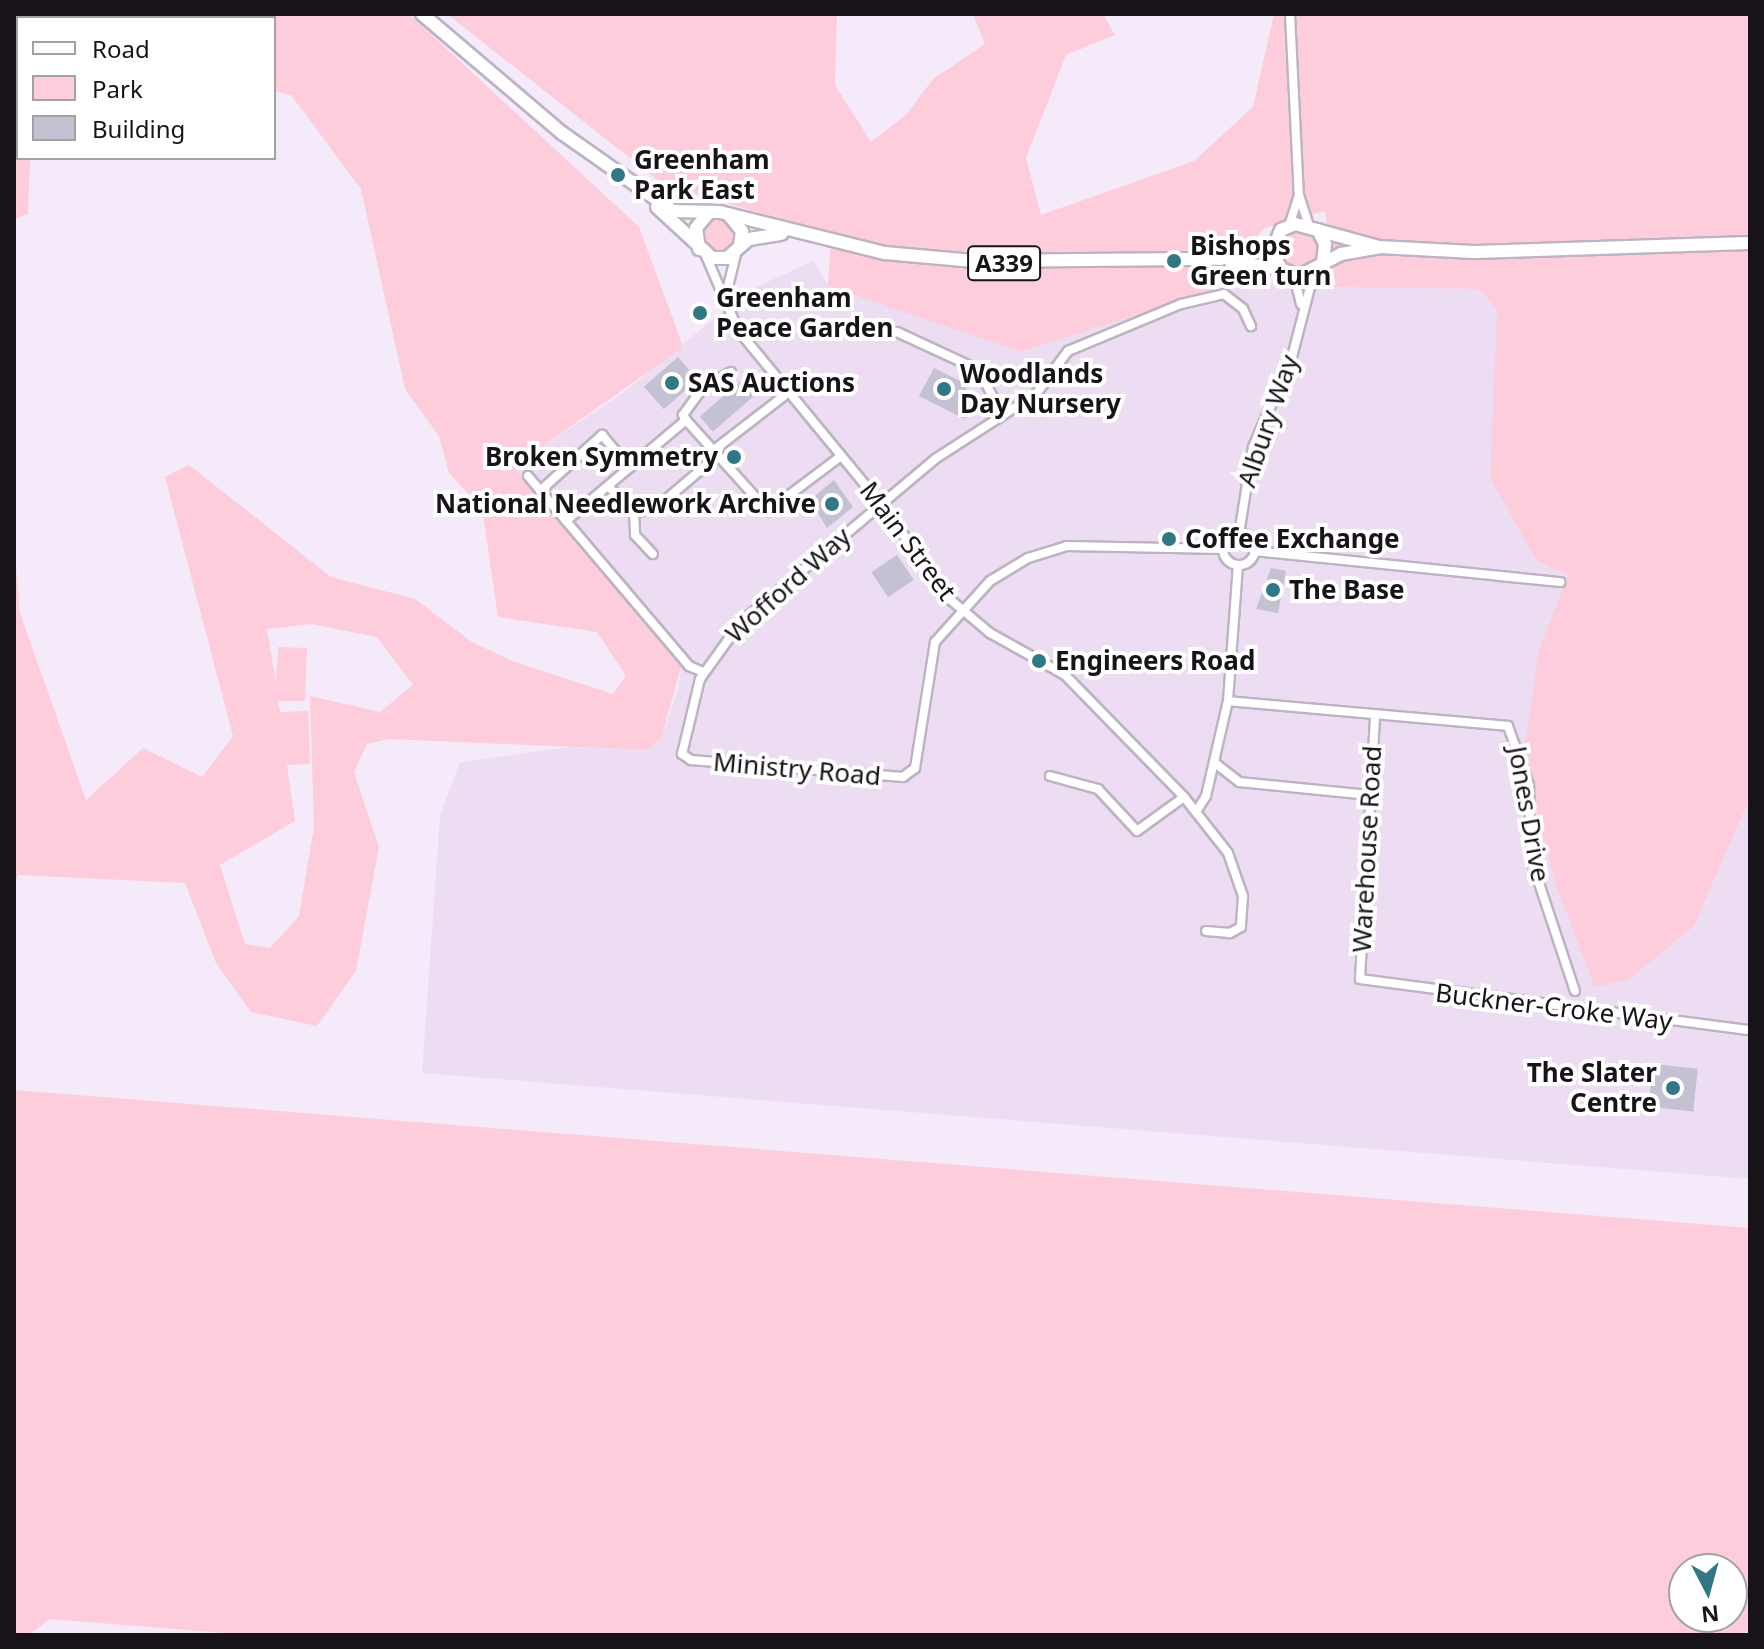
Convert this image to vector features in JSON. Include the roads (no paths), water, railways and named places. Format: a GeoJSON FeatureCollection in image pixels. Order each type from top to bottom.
{"type":"FeatureCollection","features":[{"type":"Feature","properties":{"kind":"highway"},"geometry":{"type":"LineString","coordinates":[[422,14],[650,199],[703,253],[720,259],[739,247],[739,224],[727,214],[673,211],[650,199]]}},
{"type":"Feature","properties":{"kind":"highway","name":"A339"},"geometry":{"type":"LineString","coordinates":[[727,214],[789,233],[885,253],[974,261],[1220,259],[1281,269]]}},
{"type":"Feature","properties":{"kind":"highway"},"geometry":{"type":"LineString","coordinates":[[703,253],[696,228],[707,215]]}},
{"type":"Feature","properties":{"kind":"highway"},"geometry":{"type":"LineString","coordinates":[[1379,247],[1294,276],[1281,269],[1273,246],[1289,226],[1313,228],[1379,247],[1474,252],[1750,243]]}},
{"type":"Feature","properties":{"kind":"highway"},"geometry":{"type":"LineString","coordinates":[[1313,228],[1325,244],[1319,267]]}},
{"type":"Feature","properties":{"kind":"highway","name":"A339"},"geometry":{"type":"LineString","coordinates":[[739,247],[789,233]]}},
{"type":"Feature","properties":{"kind":"highway","name":"A339"},"geometry":{"type":"LineString","coordinates":[[1220,259],[1273,246]]}},
{"type":"Feature","properties":{"kind":"street"},"geometry":{"type":"LineString","coordinates":[[1290,14],[1299,195],[1313,228]]}},
{"type":"Feature","properties":{"kind":"street"},"geometry":{"type":"LineString","coordinates":[[1289,226],[1299,195]]}},
{"type":"Feature","properties":{"kind":"street"},"geometry":{"type":"LineString","coordinates":[[725,300],[739,247]]}},
{"type":"Feature","properties":{"kind":"street","name":"Main Street"},"geometry":{"type":"LineString","coordinates":[[703,253],[738,330],[881,504],[960,609],[1065,675],[1184,797],[1228,853],[1245,915],[1230,933],[1206,931]]}},
{"type":"Feature","properties":{"kind":"street","name":"Albury Way"},"geometry":{"type":"LineString","coordinates":[[1239,534],[1253,447],[1292,357],[1303,309],[1319,267]]}},
{"type":"Feature","properties":{"kind":"street","name":"Albury Way"},"geometry":{"type":"LineString","coordinates":[[1294,276],[1303,309]]}},
{"type":"Feature","properties":{"kind":"street","name":"Wofford Way"},"geometry":{"type":"LineString","coordinates":[[691,760],[680,743],[703,672],[773,592],[881,504],[1001,413],[1036,394],[1077,345],[1181,304],[1224,294],[1243,309],[1251,326]]}},
{"type":"Feature","properties":{"kind":"street"},"geometry":{"type":"LineString","coordinates":[[897,332],[979,370],[1001,413]]}},
{"type":"Feature","properties":{"kind":"street"},"geometry":{"type":"LineString","coordinates":[[731,372],[701,390],[683,415],[768,511],[841,456]]}},
{"type":"Feature","properties":{"kind":"street"},"geometry":{"type":"LineString","coordinates":[[634,513],[656,508],[716,452],[789,392]]}},
{"type":"Feature","properties":{"kind":"street"},"geometry":{"type":"LineString","coordinates":[[566,521],[686,420]]}},
{"type":"Feature","properties":{"kind":"street"},"geometry":{"type":"LineString","coordinates":[[540,491],[602,435],[630,468]]}},
{"type":"Feature","properties":{"kind":"street"},"geometry":{"type":"LineString","coordinates":[[528,476],[689,666],[703,672]]}},
{"type":"Feature","properties":{"kind":"street"},"geometry":{"type":"LineString","coordinates":[[609,487],[634,513],[635,535],[653,554]]}},
{"type":"Feature","properties":{"kind":"street"},"geometry":{"type":"LineString","coordinates":[[1223,549],[1239,534],[1252,541],[1254,551]]}},
{"type":"Feature","properties":{"kind":"street"},"geometry":{"type":"LineString","coordinates":[[960,609],[1010,567],[1053,549],[1098,544],[1223,549],[1238,565]]}},
{"type":"Feature","properties":{"kind":"street"},"geometry":{"type":"LineString","coordinates":[[1196,812],[1215,763],[1228,701],[1238,565],[1254,551],[1560,582]]}},
{"type":"Feature","properties":{"kind":"street","name":"Ministry Road"},"geometry":{"type":"LineString","coordinates":[[691,760],[903,777],[915,768],[932,651],[960,609]]}},
{"type":"Feature","properties":{"kind":"street","name":"Jones Drive"},"geometry":{"type":"LineString","coordinates":[[1228,701],[1361,710],[1375,718],[1508,726],[1514,733],[1533,812],[1531,859],[1575,991]]}},
{"type":"Feature","properties":{"kind":"street","name":"Warehouse Road"},"geometry":{"type":"LineString","coordinates":[[1360,979],[1375,718]]}},
{"type":"Feature","properties":{"kind":"street"},"geometry":{"type":"LineString","coordinates":[[1215,763],[1239,782],[1369,795]]}},
{"type":"Feature","properties":{"kind":"street"},"geometry":{"type":"LineString","coordinates":[[1050,776],[1098,789],[1137,831],[1184,797]]}},
{"type":"Feature","properties":{"kind":"street","name":"Buckner-Croke Way"},"geometry":{"type":"LineString","coordinates":[[1360,979],[1750,1030]]}},
{"type":"Feature","properties":{"kind":"place","name":"Greenham Park East"},"geometry":{"type":"Point","coordinates":[618,175]}},
{"type":"Feature","properties":{"kind":"place","name":"Bishops Green turn"},"geometry":{"type":"Point","coordinates":[1174,261]}},
{"type":"Feature","properties":{"kind":"place","name":"Greenham Peace Garden"},"geometry":{"type":"Point","coordinates":[700,313]}},
{"type":"Feature","properties":{"kind":"place","name":"SAS Auctions"},"geometry":{"type":"Point","coordinates":[672,383]}},
{"type":"Feature","properties":{"kind":"place","name":"Woodlands Day Nursery"},"geometry":{"type":"Point","coordinates":[944,389]}},
{"type":"Feature","properties":{"kind":"place","name":"Broken Symmetry"},"geometry":{"type":"Point","coordinates":[734,457]}},
{"type":"Feature","properties":{"kind":"place","name":"National Needlework Archive"},"geometry":{"type":"Point","coordinates":[832,504]}},
{"type":"Feature","properties":{"kind":"place","name":"Coffee Exchange"},"geometry":{"type":"Point","coordinates":[1169,539]}},
{"type":"Feature","properties":{"kind":"place","name":"The Base"},"geometry":{"type":"Point","coordinates":[1273,590]}},
{"type":"Feature","properties":{"kind":"place","name":"Engineers Road"},"geometry":{"type":"Point","coordinates":[1039,661]}},
{"type":"Feature","properties":{"kind":"place","name":"The Slater Centre"},"geometry":{"type":"Point","coordinates":[1673,1088]}}]}
